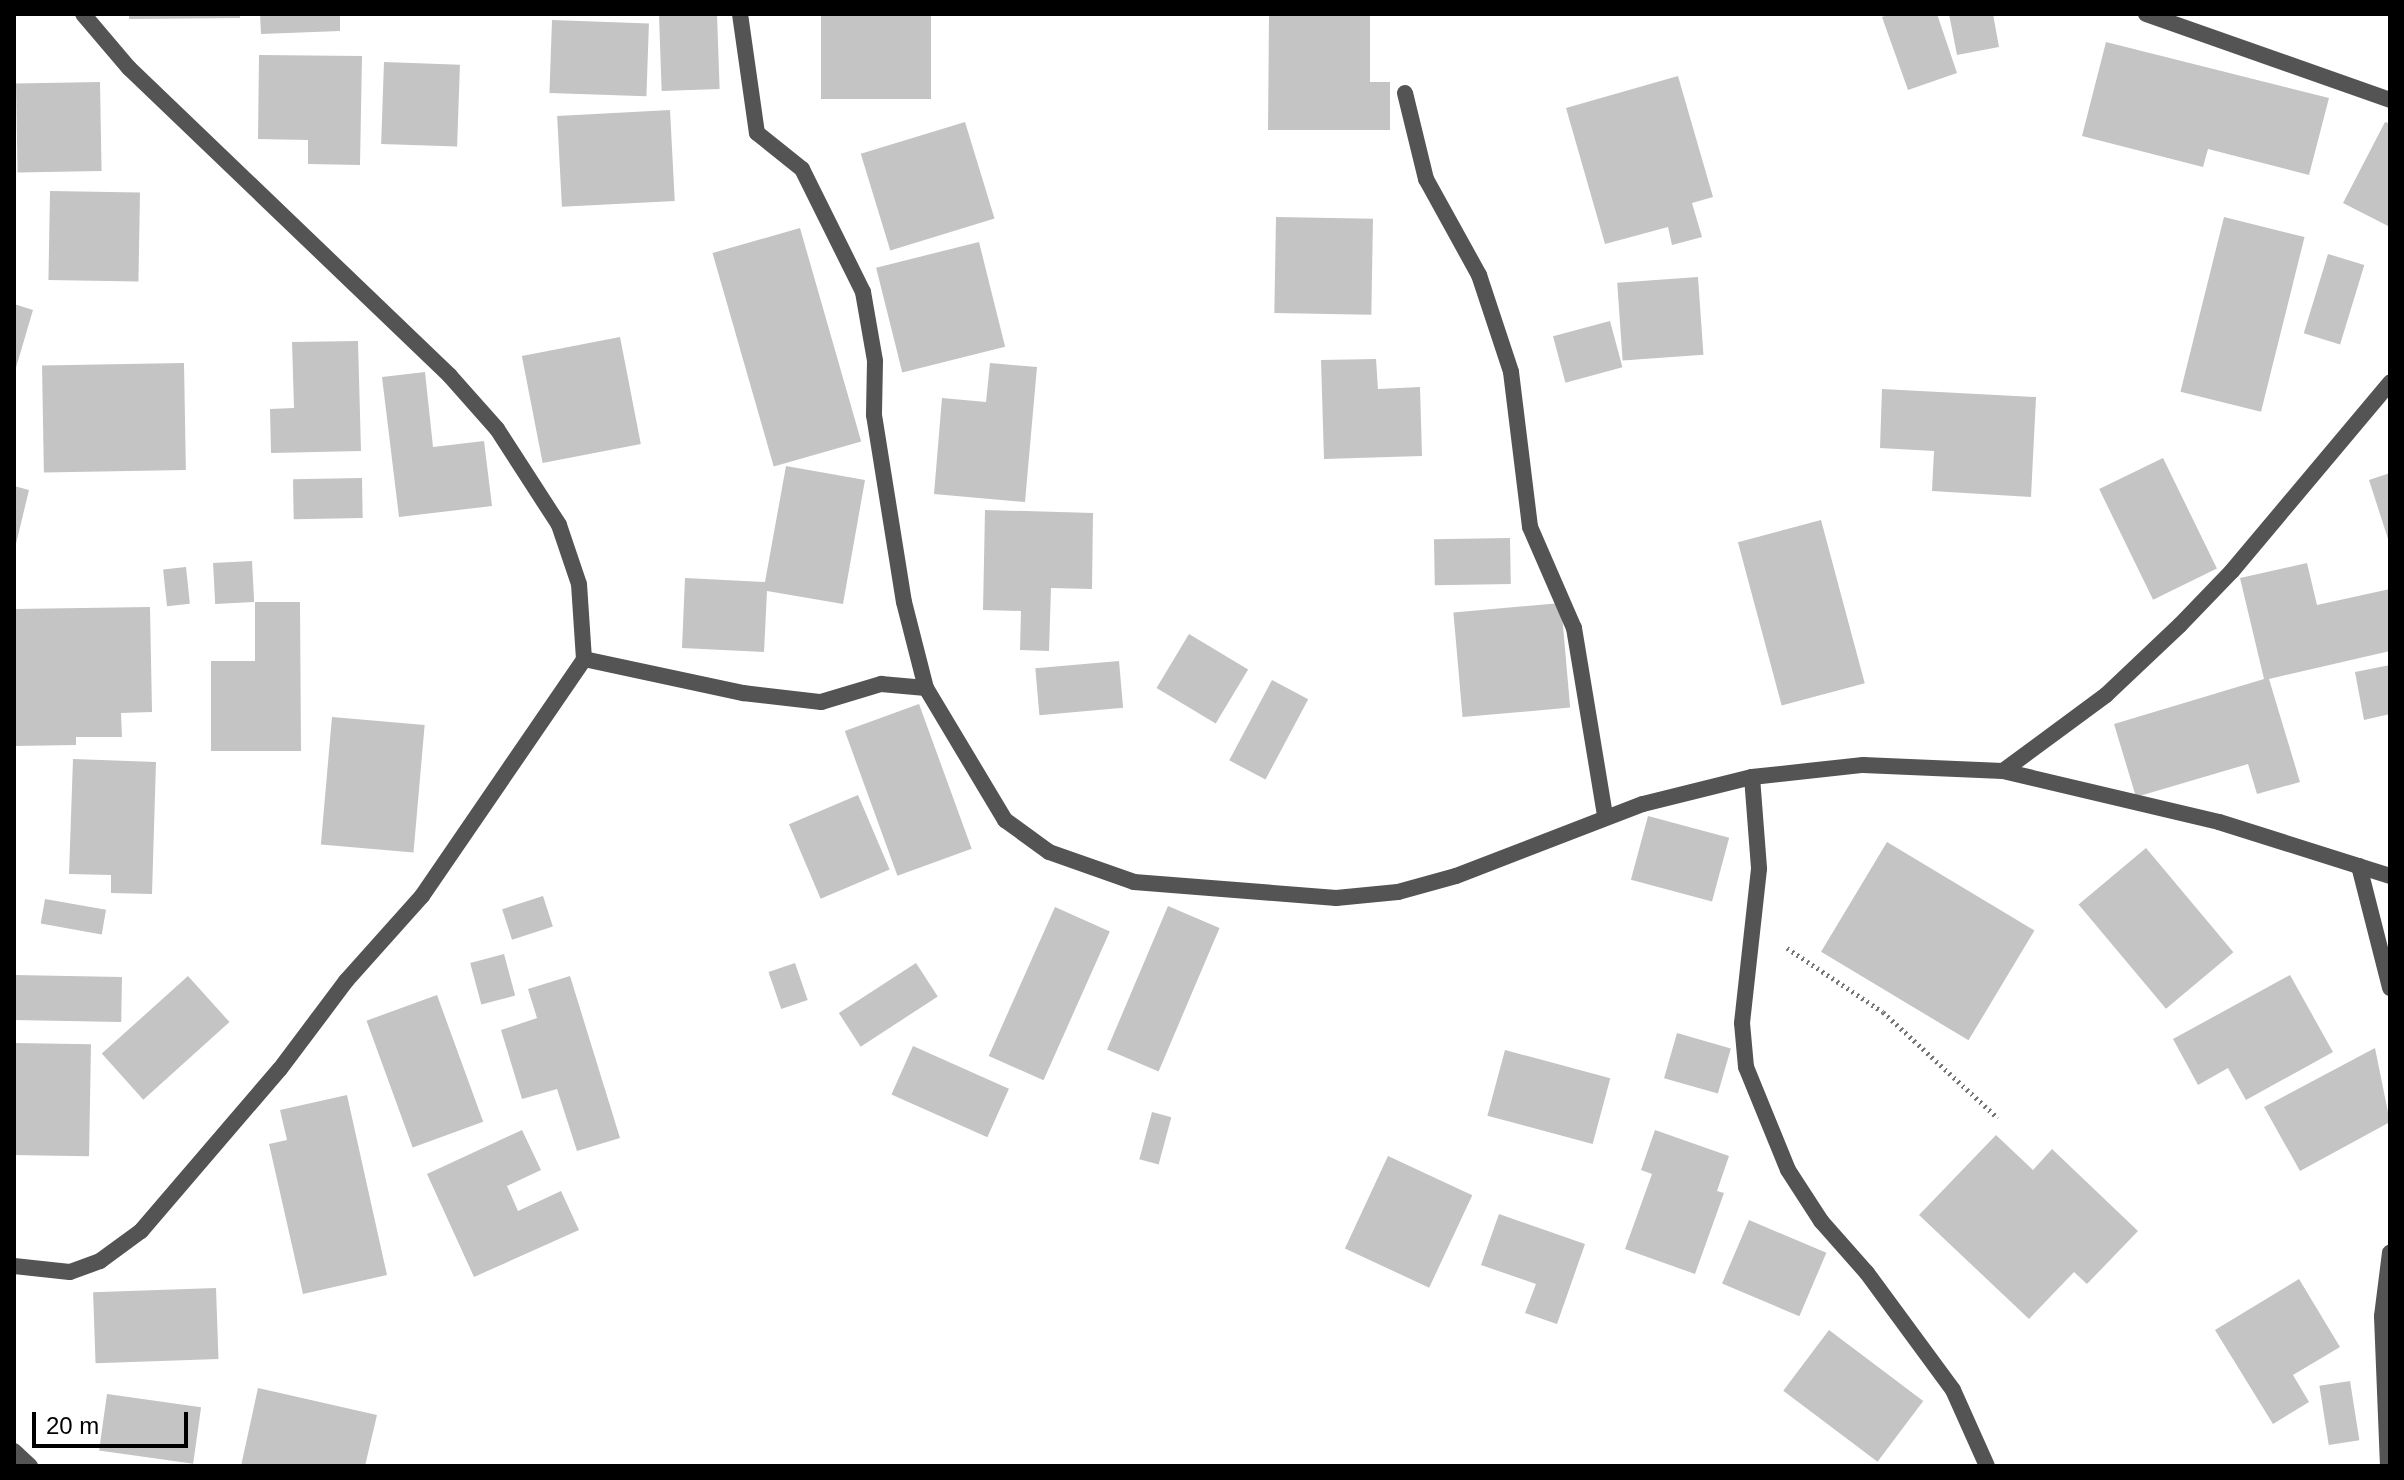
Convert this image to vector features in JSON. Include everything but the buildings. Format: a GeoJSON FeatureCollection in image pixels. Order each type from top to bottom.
{"type":"FeatureCollection","features":[{"type":"Feature","properties":{"kind":"street"},"geometry":{"type":"LineString","coordinates":[[14,1266],[70,1272],[100,1261],[141,1231],[280,1069],[346,981],[422,896],[584,659],[579,584],[559,525],[497,429],[450,376],[129,68],[83,14]]}},
{"type":"Feature","properties":{"kind":"street"},"geometry":{"type":"LineString","coordinates":[[740,14],[757,133],[802,169],[863,292],[875,361],[874,415],[904,602],[926,688],[1005,820],[1049,852],[1134,882],[1336,898],[1398,892],[1456,876],[1605,816],[1752,777],[1863,765],[2003,771],[2206,819],[2390,876]]}},
{"type":"Feature","properties":{"kind":"street"},"geometry":{"type":"LineString","coordinates":[[2146,14],[2390,100]]}},
{"type":"Feature","properties":{"kind":"street"},"geometry":{"type":"LineString","coordinates":[[1405,93],[1426,179],[1479,275],[1511,372],[1530,527],[1574,628],[1605,816]]}},
{"type":"Feature","properties":{"kind":"street"},"geometry":{"type":"LineString","coordinates":[[2003,771],[2106,695],[2180,625],[2232,571],[2390,383]]}},
{"type":"Feature","properties":{"kind":"street"},"geometry":{"type":"LineString","coordinates":[[584,659],[743,693],[821,702],[881,684],[926,688]]}},
{"type":"Feature","properties":{"kind":"street"},"geometry":{"type":"LineString","coordinates":[[1752,777],[1759,869],[1742,1023],[1746,1067],[1763,1117],[1821,1221],[1867,1273],[1953,1390],[1987,1466]]}},
{"type":"Feature","properties":{"kind":"street"},"geometry":{"type":"LineString","coordinates":[[2359,866],[2390,988]]}},
{"type":"Feature","properties":{"kind":"street"},"geometry":{"type":"LineString","coordinates":[[2388,1466],[2382,1316],[2390,1253]]}},
{"type":"Feature","properties":{"kind":"street"},"geometry":{"type":"LineString","coordinates":[[14,1451],[30,1466]]}},
{"type":"Feature","properties":{"kind":"path"},"geometry":{"type":"LineString","coordinates":[[1753,925],[1883,1012],[1998,1118]]}}]}
